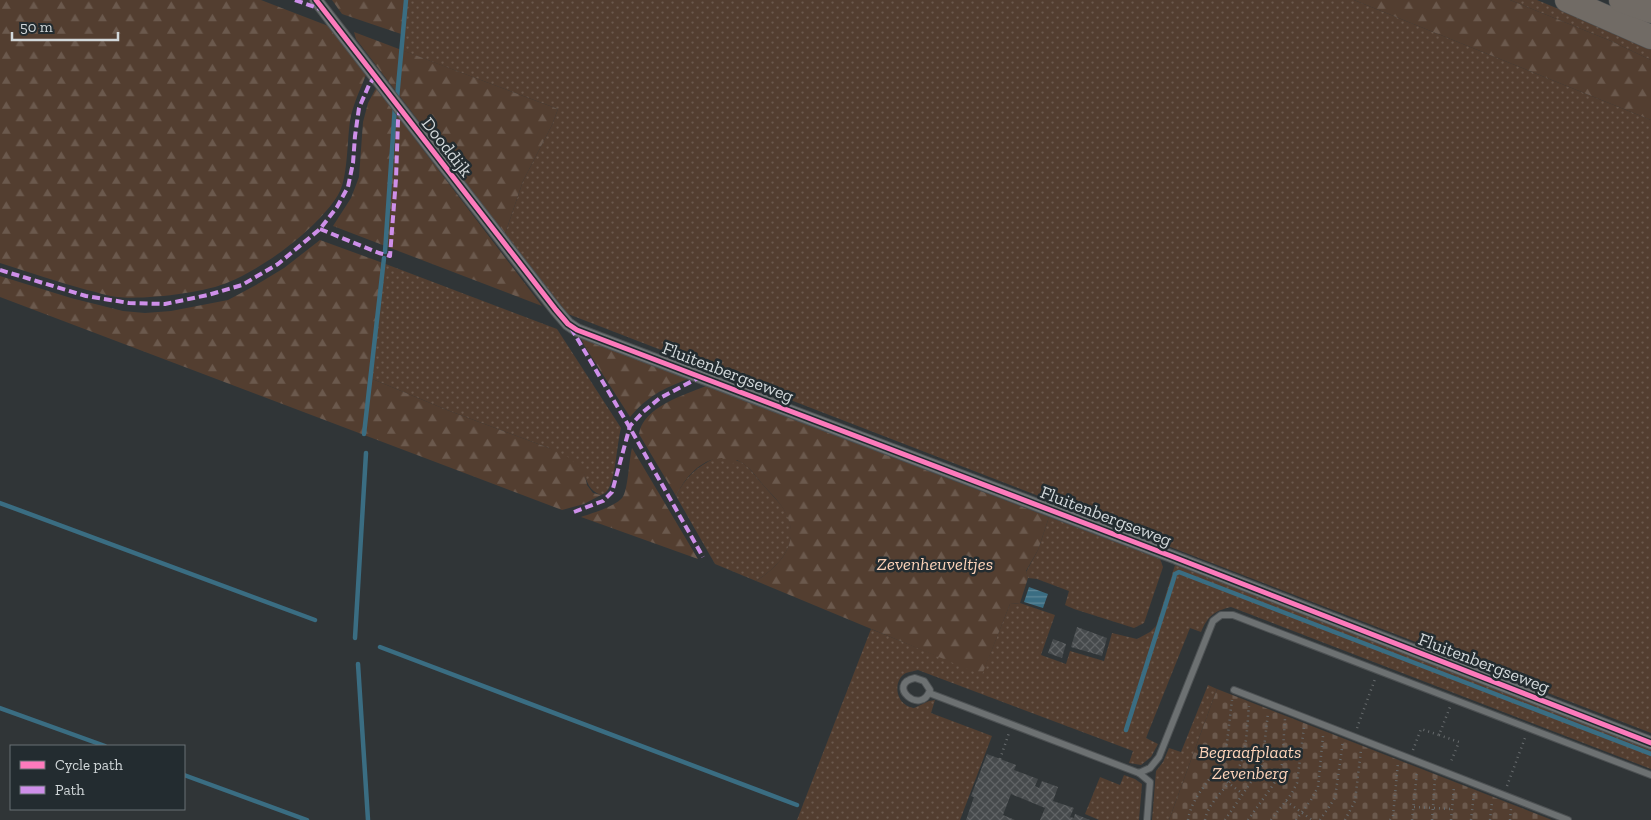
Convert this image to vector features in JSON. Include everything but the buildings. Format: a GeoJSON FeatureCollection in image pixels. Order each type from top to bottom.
{"type":"FeatureCollection","features":[{"type":"Feature","properties":{"kind":"highway"},"geometry":{"type":"LineString","coordinates":[[1567,0],[1651,37]]}},
{"type":"Feature","properties":{"kind":"highway"},"geometry":{"type":"LineString","coordinates":[[1621,0],[1651,11]]}},
{"type":"Feature","properties":{"kind":"street","name":"Dooddijk"},"geometry":{"type":"LineString","coordinates":[[316,0],[556,310]]}},
{"type":"Feature","properties":{"kind":"street","name":"Fluitenbergseweg"},"geometry":{"type":"LineString","coordinates":[[556,310],[568,324],[577,330],[1176,558],[1651,743]]}},
{"type":"Feature","properties":{"kind":"lane"},"geometry":{"type":"LineString","coordinates":[[1139,773],[1150,768],[1159,757],[1213,621],[1221,615],[1234,615],[1651,775]]}},
{"type":"Feature","properties":{"kind":"lane"},"geometry":{"type":"LineString","coordinates":[[1234,690],[1568,820]]}},
{"type":"Feature","properties":{"kind":"lane"},"geometry":{"type":"LineString","coordinates":[[930,693],[1139,773],[1150,782],[1147,820]]}},
{"type":"Feature","properties":{"kind":"path"},"geometry":{"type":"LineString","coordinates":[[1354,736],[1378,671]]}},
{"type":"Feature","properties":{"kind":"path"},"geometry":{"type":"LineString","coordinates":[[1188,820],[1191,806],[1215,773],[1226,750],[1234,690]]}},
{"type":"Feature","properties":{"kind":"path"},"geometry":{"type":"LineString","coordinates":[[1205,820],[1209,809],[1240,764],[1250,696]]}},
{"type":"Feature","properties":{"kind":"path"},"geometry":{"type":"LineString","coordinates":[[1439,735],[1453,699]]}},
{"type":"Feature","properties":{"kind":"path"},"geometry":{"type":"LineString","coordinates":[[1225,820],[1259,771],[1264,750],[1270,704]]}},
{"type":"Feature","properties":{"kind":"path"},"geometry":{"type":"LineString","coordinates":[[1248,820],[1278,778],[1282,764],[1286,710]]}},
{"type":"Feature","properties":{"kind":"path"},"geometry":{"type":"LineString","coordinates":[[1271,820],[1297,783],[1305,718]]}},
{"type":"Feature","properties":{"kind":"path"},"geometry":{"type":"LineString","coordinates":[[1000,759],[1012,724]]}},
{"type":"Feature","properties":{"kind":"path"},"geometry":{"type":"LineString","coordinates":[[1296,820],[1315,793],[1319,781],[1324,725]]}},
{"type":"Feature","properties":{"kind":"path"},"geometry":{"type":"LineString","coordinates":[[1410,758],[1421,728],[1459,742],[1447,773]]}},
{"type":"Feature","properties":{"kind":"path"},"geometry":{"type":"LineString","coordinates":[[1504,795],[1529,728]]}},
{"type":"Feature","properties":{"kind":"path"},"geometry":{"type":"LineString","coordinates":[[1320,820],[1335,798],[1344,732]]}},
{"type":"Feature","properties":{"kind":"path"},"geometry":{"type":"LineString","coordinates":[[1344,820],[1355,801],[1362,740]]}},
{"type":"Feature","properties":{"kind":"path"},"geometry":{"type":"LineString","coordinates":[[1264,750],[1301,753]]}},
{"type":"Feature","properties":{"kind":"path"},"geometry":{"type":"LineString","coordinates":[[1390,820],[1393,816],[1399,754]]}},
{"type":"Feature","properties":{"kind":"path"},"geometry":{"type":"LineString","coordinates":[[1412,820],[1418,762]]}},
{"type":"Feature","properties":{"kind":"path"},"geometry":{"type":"LineString","coordinates":[[1432,820],[1436,769]]}},
{"type":"Feature","properties":{"kind":"path"},"geometry":{"type":"LineString","coordinates":[[1215,773],[1243,794]]}},
{"type":"Feature","properties":{"kind":"path"},"geometry":{"type":"LineString","coordinates":[[1451,820],[1455,776]]}},
{"type":"Feature","properties":{"kind":"path"},"geometry":{"type":"LineString","coordinates":[[1471,820],[1475,784]]}},
{"type":"Feature","properties":{"kind":"path"},"geometry":{"type":"LineString","coordinates":[[1490,820],[1493,791]]}},
{"type":"Feature","properties":{"kind":"path"},"geometry":{"type":"LineString","coordinates":[[1286,801],[1312,820]]}},
{"type":"Feature","properties":{"kind":"path"},"geometry":{"type":"LineString","coordinates":[[1414,808],[1452,809]]}},
{"type":"Feature","properties":{"kind":"green space"},"geometry":{"type":"Polygon","coordinates":[[[0,0],[261,0],[331,27],[366,75],[351,115],[344,180],[338,195],[329,208],[304,234],[274,257],[229,282],[205,289],[158,296],[117,297],[76,287],[0,263],[0,0]]]}},
{"type":"Feature","properties":{"kind":"green space"},"geometry":{"type":"Polygon","coordinates":[[[332,0],[406,0],[404,35],[342,14],[332,0]]]}},
{"type":"Feature","properties":{"kind":"green space"},"geometry":{"type":"Polygon","coordinates":[[[406,0],[1354,0],[1651,120],[1651,733],[568,314],[505,234],[523,181],[552,125],[558,109],[401,50],[406,0]]]}},
{"type":"Feature","properties":{"kind":"green space"},"geometry":{"type":"Polygon","coordinates":[[[1354,0],[1510,0],[1611,41],[1651,60],[1651,120],[1354,0]]]}},
{"type":"Feature","properties":{"kind":"green space"},"geometry":{"type":"Polygon","coordinates":[[[1510,0],[1537,0],[1624,36],[1651,49],[1651,60],[1611,41],[1510,0]]]}},
{"type":"Feature","properties":{"kind":"green space"},"geometry":{"type":"Polygon","coordinates":[[[354,32],[558,109],[552,125],[523,181],[505,234],[356,39],[354,32]]]}},
{"type":"Feature","properties":{"kind":"green space"},"geometry":{"type":"Polygon","coordinates":[[[376,88],[542,306],[333,226],[351,198],[359,177],[363,122],[368,103],[376,88]]]}},
{"type":"Feature","properties":{"kind":"green space"},"geometry":{"type":"Polygon","coordinates":[[[320,240],[383,263],[370,378],[568,457],[584,471],[587,485],[593,493],[601,495],[584,504],[562,510],[0,297],[0,276],[71,298],[123,311],[145,313],[171,311],[228,300],[284,268],[320,240]]]}},
{"type":"Feature","properties":{"kind":"green space"},"geometry":{"type":"Polygon","coordinates":[[[383,263],[557,329],[621,428],[614,472],[610,487],[606,492],[601,495],[594,491],[589,486],[583,471],[549,448],[447,410],[370,378],[383,263]]]}},
{"type":"Feature","properties":{"kind":"green space"},"geometry":{"type":"Polygon","coordinates":[[[581,338],[688,379],[656,394],[630,417],[581,338]]]}},
{"type":"Feature","properties":{"kind":"green space","name":"Zevenheuveltjes"},"geometry":{"type":"Polygon","coordinates":[[[706,386],[1049,517],[1038,550],[1026,571],[1028,578],[1020,603],[1010,604],[982,675],[756,581],[783,557],[791,538],[787,516],[778,502],[746,466],[737,460],[730,466],[722,458],[714,459],[700,466],[689,476],[676,496],[639,434],[648,416],[656,409],[676,398],[706,386]]]}},
{"type":"Feature","properties":{"kind":"green space"},"geometry":{"type":"Polygon","coordinates":[[[632,448],[698,559],[581,517],[608,507],[622,498],[626,489],[632,448]]]}},
{"type":"Feature","properties":{"kind":"green space"},"geometry":{"type":"Polygon","coordinates":[[[715,458],[726,458],[745,465],[781,505],[788,516],[791,538],[788,548],[775,566],[756,581],[715,564],[676,496],[692,474],[702,465],[715,458]]]}},
{"type":"Feature","properties":{"kind":"green space"},"geometry":{"type":"Polygon","coordinates":[[[1049,517],[1160,559],[1163,567],[1144,623],[1134,628],[1074,609],[1065,605],[1069,591],[1037,579],[1028,578],[1026,572],[1038,550],[1049,517]]]}},
{"type":"Feature","properties":{"kind":"green space"},"geometry":{"type":"Polygon","coordinates":[[[1175,565],[1651,746],[1651,769],[1231,607],[1220,610],[1212,615],[1201,632],[1190,628],[1146,738],[1158,744],[1151,757],[1141,765],[1129,763],[1133,751],[918,670],[906,673],[899,680],[897,689],[902,702],[914,708],[935,700],[931,713],[992,736],[960,820],[797,820],[871,629],[982,674],[1010,604],[1020,603],[1055,615],[1041,655],[1066,664],[1070,651],[1104,661],[1112,633],[1137,639],[1150,632],[1156,626],[1175,565]]]}},
{"type":"Feature","properties":{"kind":"green space"},"geometry":{"type":"Polygon","coordinates":[[[1208,685],[1217,689],[1169,820],[1152,820],[1156,771],[1163,762],[1169,748],[1181,752],[1208,685]]]}},
{"type":"Feature","properties":{"kind":"green space","name":"Begraafplaats Zevenberg"},"geometry":{"type":"Polygon","coordinates":[[[1217,689],[1552,820],[1169,820],[1217,689]]]}},
{"type":"Feature","properties":{"kind":"green space"},"geometry":{"type":"Polygon","coordinates":[[[1124,775],[1142,784],[1139,820],[1099,820],[1085,814],[1100,777],[1120,785],[1124,775]]]}},
{"type":"Feature","properties":{"kind":"water"},"geometry":{"type":"Polygon","coordinates":[[[1029,587],[1048,594],[1043,608],[1024,602],[1029,587]]]}},
{"type":"Feature","properties":{"kind":"waterway"},"geometry":{"type":"LineString","coordinates":[[397,98],[406,0]]}},
{"type":"Feature","properties":{"kind":"waterway"},"geometry":{"type":"LineString","coordinates":[[385,252],[395,106]]}},
{"type":"Feature","properties":{"kind":"waterway"},"geometry":{"type":"LineString","coordinates":[[364,434],[384,258]]}},
{"type":"Feature","properties":{"kind":"waterway"},"geometry":{"type":"LineString","coordinates":[[355,638],[366,453]]}},
{"type":"Feature","properties":{"kind":"waterway"},"geometry":{"type":"LineString","coordinates":[[0,503],[315,620]]}},
{"type":"Feature","properties":{"kind":"waterway"},"geometry":{"type":"LineString","coordinates":[[1126,730],[1175,574],[1179,572],[1651,754]]}},
{"type":"Feature","properties":{"kind":"waterway"},"geometry":{"type":"LineString","coordinates":[[380,647],[797,805]]}},
{"type":"Feature","properties":{"kind":"waterway"},"geometry":{"type":"LineString","coordinates":[[358,664],[368,820]]}},
{"type":"Feature","properties":{"kind":"waterway"},"geometry":{"type":"LineString","coordinates":[[0,708],[102,745]]}},
{"type":"Feature","properties":{"kind":"waterway"},"geometry":{"type":"LineString","coordinates":[[185,775],[307,820]]}},
{"type":"Feature","properties":{"kind":"marked path"},"geometry":{"type":"LineString","coordinates":[[295,0],[323,10]]}},
{"type":"Feature","properties":{"kind":"marked path"},"geometry":{"type":"LineString","coordinates":[[0,270],[86,296],[129,303],[165,304],[208,295],[242,285],[278,264],[320,229],[337,207],[348,187],[353,163],[359,108],[375,76]]}},
{"type":"Feature","properties":{"kind":"marked path"},"geometry":{"type":"LineString","coordinates":[[320,229],[390,256],[400,109]]}},
{"type":"Feature","properties":{"kind":"marked path"},"geometry":{"type":"LineString","coordinates":[[571,328],[703,557]]}},
{"type":"Feature","properties":{"kind":"marked path"},"geometry":{"type":"LineString","coordinates":[[574,512],[603,501],[612,492],[630,426],[643,412],[660,398],[702,376]]}},
{"type":"Feature","properties":{"kind":"cycle path"},"geometry":{"type":"LineString","coordinates":[[316,0],[556,310],[568,324],[577,330],[1171,556],[1651,743]]}}]}
